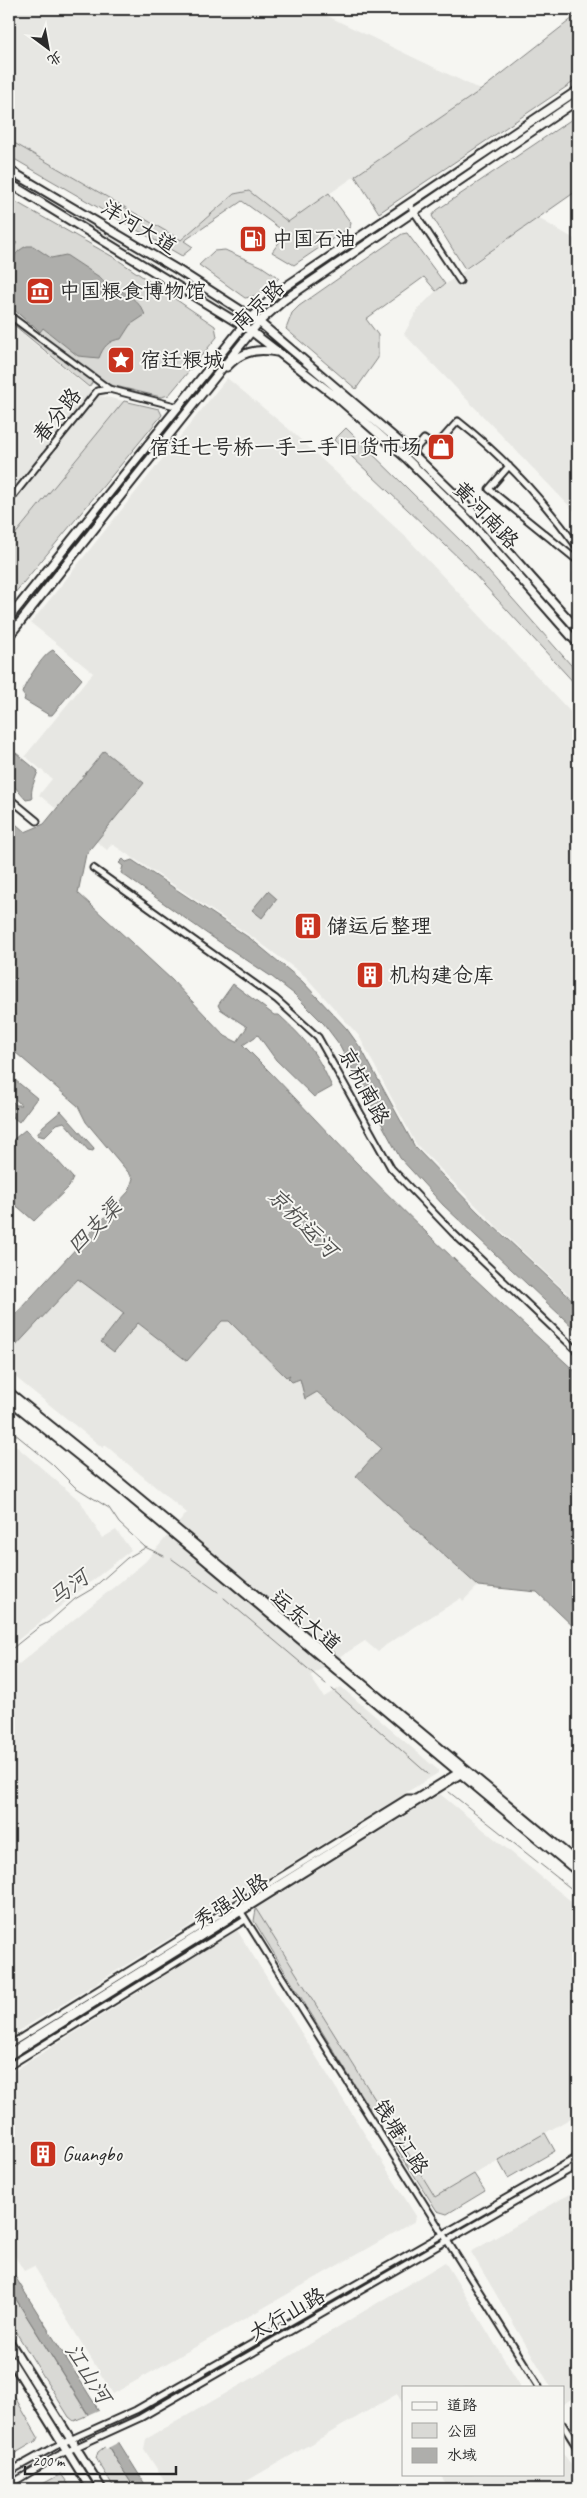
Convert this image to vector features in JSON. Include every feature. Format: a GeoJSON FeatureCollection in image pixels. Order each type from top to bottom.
{"type":"FeatureCollection","features":[{"type":"Feature","properties":{"kind":"main road","name":"南京路"},"geometry":{"type":"LineString","coordinates":[[9,618],[251,317],[279,292],[578,90]]}},
{"type":"Feature","properties":{"kind":"main road","name":"南京路"},"geometry":{"type":"LineString","coordinates":[[10,634],[259,322],[284,300],[578,100]]}},
{"type":"Feature","properties":{"kind":"main road","name":"洋河大道"},"geometry":{"type":"LineString","coordinates":[[9,170],[178,270],[251,317]]}},
{"type":"Feature","properties":{"kind":"main road","name":"洋河大道"},"geometry":{"type":"LineString","coordinates":[[9,182],[243,326]]}},
{"type":"Feature","properties":{"kind":"main road","name":"黄河南路"},"geometry":{"type":"LineString","coordinates":[[251,317],[412,452],[475,514],[578,630]]}},
{"type":"Feature","properties":{"kind":"main road","name":"黄河南路"},"geometry":{"type":"LineString","coordinates":[[243,326],[339,399],[406,458],[487,540],[578,644]]}},
{"type":"Feature","properties":{"kind":"main road"},"geometry":{"type":"LineString","coordinates":[[179,422],[186,417],[231,363],[238,358],[255,351],[280,353]]}},
{"type":"Feature","properties":{"kind":"main road","name":"运东大道"},"geometry":{"type":"LineString","coordinates":[[9,1395],[578,1863]]}},
{"type":"Feature","properties":{"kind":"main road","name":"运东大道"},"geometry":{"type":"LineString","coordinates":[[464,1770],[578,1872]]}},
{"type":"Feature","properties":{"kind":"main road"},"geometry":{"type":"LineString","coordinates":[[9,2341],[102,2489]]}},
{"type":"Feature","properties":{"kind":"main road"},"geometry":{"type":"LineString","coordinates":[[9,2357],[91,2489]]}},
{"type":"Feature","properties":{"kind":"street"},"geometry":{"type":"LineString","coordinates":[[409,204],[460,281]]}},
{"type":"Feature","properties":{"kind":"street"},"geometry":{"type":"LineString","coordinates":[[9,316],[109,389]]}},
{"type":"Feature","properties":{"kind":"street"},"geometry":{"type":"LineString","coordinates":[[94,378],[97,391]]}},
{"type":"Feature","properties":{"kind":"street","name":"春分路"},"geometry":{"type":"LineString","coordinates":[[9,501],[97,391],[109,389],[179,406]]}},
{"type":"Feature","properties":{"kind":"street"},"geometry":{"type":"LineString","coordinates":[[412,452],[424,439],[435,447],[458,421],[482,440],[509,466],[561,524],[578,548]]}},
{"type":"Feature","properties":{"kind":"street"},"geometry":{"type":"LineString","coordinates":[[509,466],[490,489],[578,561]]}},
{"type":"Feature","properties":{"kind":"street"},"geometry":{"type":"LineString","coordinates":[[9,798],[37,821]]}},
{"type":"Feature","properties":{"kind":"street","name":"京杭南路"},"geometry":{"type":"LineString","coordinates":[[93,868],[276,999],[305,1023],[318,1037],[333,1060],[391,1168],[454,1233],[578,1352]]}},
{"type":"Feature","properties":{"kind":"street","name":"秀强北路"},"geometry":{"type":"LineString","coordinates":[[9,2052],[240,1912],[464,1770]]}},
{"type":"Feature","properties":{"kind":"street","name":"秀强北路"},"geometry":{"type":"LineString","coordinates":[[9,2057],[464,1770]]}},
{"type":"Feature","properties":{"kind":"street"},"geometry":{"type":"LineString","coordinates":[[9,2045],[407,1798],[418,1798]]}},
{"type":"Feature","properties":{"kind":"street","name":"钱塘江路"},"geometry":{"type":"LineString","coordinates":[[236,1904],[538,2386]]}},
{"type":"Feature","properties":{"kind":"street"},"geometry":{"type":"LineString","coordinates":[[9,2066],[245,1920]]}},
{"type":"Feature","properties":{"kind":"street","name":"太行山路"},"geometry":{"type":"LineString","coordinates":[[9,2472],[70,2440],[116,2419],[212,2368],[578,2157]]}},
{"type":"Feature","properties":{"kind":"street","name":"太行山路"},"geometry":{"type":"LineString","coordinates":[[9,2485],[68,2452],[120,2428],[578,2165]]}},
{"type":"Feature","properties":{"kind":"street"},"geometry":{"type":"LineString","coordinates":[[564,2427],[578,2449]]}},
{"type":"Feature","properties":{"kind":"shaded area"},"geometry":{"type":"Polygon","coordinates":[[[9,9],[313,9],[481,90],[288,222],[248,191],[234,194],[181,240],[9,140],[9,9]]]}},
{"type":"Feature","properties":{"kind":"shaded area"},"geometry":{"type":"Polygon","coordinates":[[[538,218],[578,241],[578,515],[404,334],[418,309],[436,291],[538,218]]]}},
{"type":"Feature","properties":{"kind":"shaded area"},"geometry":{"type":"Polygon","coordinates":[[[9,323],[97,395],[159,409],[162,415],[9,600],[9,323]]]}},
{"type":"Feature","properties":{"kind":"shaded area"},"geometry":{"type":"Polygon","coordinates":[[[227,378],[290,430],[408,539],[578,720],[578,1303],[496,1226],[416,1144],[359,1036],[305,976],[255,939],[112,844],[107,850],[39,795],[52,779],[25,756],[93,673],[31,623],[227,378]]]}},
{"type":"Feature","properties":{"kind":"shaded area"},"geometry":{"type":"Polygon","coordinates":[[[78,1278],[124,1313],[101,1341],[138,1323],[187,1361],[222,1321],[229,1321],[286,1377],[288,1374],[290,1376],[288,1378],[292,1381],[301,1379],[381,1449],[356,1476],[478,1586],[463,1601],[461,1598],[386,1645],[378,1652],[365,1641],[310,1676],[324,1697],[341,1687],[438,1770],[438,1773],[9,2037],[9,1672],[145,1562],[187,1513],[105,1445],[103,1448],[9,1372],[9,1353],[78,1278]]]}},
{"type":"Feature","properties":{"kind":"shaded area"},"geometry":{"type":"Polygon","coordinates":[[[9,1440],[81,1502],[102,1538],[116,1530],[131,1550],[9,1647],[9,1440]]]}},
{"type":"Feature","properties":{"kind":"shaded area"},"geometry":{"type":"Polygon","coordinates":[[[440,1794],[578,1907],[578,2114],[435,2197],[256,1909],[440,1794]]]}},
{"type":"Feature","properties":{"kind":"shaded area"},"geometry":{"type":"Polygon","coordinates":[[[237,1930],[416,2216],[415,2221],[113,2394],[34,2266],[24,2271],[9,2247],[9,2074],[237,1930]]]}},
{"type":"Feature","properties":{"kind":"shaded area"},"geometry":{"type":"Polygon","coordinates":[[[578,2189],[578,2395],[564,2403],[564,2386],[550,2386],[471,2252],[578,2189]]]}},
{"type":"Feature","properties":{"kind":"shaded area"},"geometry":{"type":"Polygon","coordinates":[[[445,2262],[520,2386],[402,2386],[402,2402],[397,2394],[233,2489],[170,2489],[144,2449],[146,2439],[272,2367],[445,2262]]]}},
{"type":"Feature","properties":{"kind":"shaded area"},"geometry":{"type":"Polygon","coordinates":[[[564,2454],[578,2475],[578,2489],[449,2489],[441,2476],[564,2476],[564,2454]]]}},
{"type":"Feature","properties":{"kind":"green space"},"geometry":{"type":"Polygon","coordinates":[[[578,14],[578,79],[379,213],[355,176],[481,90],[578,14]]]}},
{"type":"Feature","properties":{"kind":"green space"},"geometry":{"type":"Polygon","coordinates":[[[578,115],[578,190],[465,269],[432,216],[437,210],[578,115]]]}},
{"type":"Feature","properties":{"kind":"green space"},"geometry":{"type":"Polygon","coordinates":[[[9,140],[181,240],[234,194],[249,191],[288,222],[329,193],[351,223],[350,227],[294,265],[272,252],[286,233],[242,201],[184,241],[193,247],[182,256],[9,156],[9,140]]]}},
{"type":"Feature","properties":{"kind":"green space"},"geometry":{"type":"Polygon","coordinates":[[[9,198],[115,258],[215,326],[217,337],[169,395],[161,397],[107,384],[9,313],[9,253],[17,243],[9,238],[9,198]]]}},
{"type":"Feature","properties":{"kind":"green space"},"geometry":{"type":"Polygon","coordinates":[[[407,233],[445,284],[436,291],[424,277],[366,319],[378,335],[378,358],[356,389],[286,329],[292,313],[299,306],[402,234],[407,233]]]}},
{"type":"Feature","properties":{"kind":"green space"},"geometry":{"type":"Polygon","coordinates":[[[225,250],[261,266],[279,278],[264,291],[245,298],[199,265],[214,251],[225,250]]]}},
{"type":"Feature","properties":{"kind":"green space"},"geometry":{"type":"Polygon","coordinates":[[[9,321],[91,379],[92,383],[89,387],[9,321]]]}},
{"type":"Feature","properties":{"kind":"green space"},"geometry":{"type":"Polygon","coordinates":[[[124,401],[159,409],[162,415],[9,600],[9,542],[124,401]]]}},
{"type":"Feature","properties":{"kind":"green space"},"geometry":{"type":"Polygon","coordinates":[[[346,428],[467,547],[578,673],[578,687],[462,561],[334,440],[346,428]]]}},
{"type":"Feature","properties":{"kind":"green space"},"geometry":{"type":"Polygon","coordinates":[[[256,1909],[381,2109],[369,2108],[254,1921],[256,1909]]]}},
{"type":"Feature","properties":{"kind":"green space"},"geometry":{"type":"Polygon","coordinates":[[[392,2127],[435,2197],[474,2174],[485,2191],[447,2214],[437,2211],[387,2133],[392,2127]]]}},
{"type":"Feature","properties":{"kind":"green space"},"geometry":{"type":"Polygon","coordinates":[[[545,2133],[555,2151],[508,2178],[498,2160],[545,2133]]]}},
{"type":"Feature","properties":{"kind":"green space"},"geometry":{"type":"Polygon","coordinates":[[[9,2288],[88,2415],[74,2421],[69,2417],[9,2321],[9,2288]]]}},
{"type":"Feature","properties":{"kind":"green space"},"geometry":{"type":"Polygon","coordinates":[[[9,2387],[38,2437],[36,2441],[9,2457],[13,2449],[14,2439],[9,2430],[9,2387]]]}},
{"type":"Feature","properties":{"kind":"green space"},"geometry":{"type":"Polygon","coordinates":[[[107,2445],[135,2489],[115,2489],[96,2458],[98,2452],[107,2445]]]}},
{"type":"Feature","properties":{"kind":"green space"},"geometry":{"type":"Polygon","coordinates":[[[61,2474],[72,2489],[37,2487],[61,2474]]]}},
{"type":"Feature","properties":{"kind":"water"},"geometry":{"type":"Polygon","coordinates":[[[27,246],[33,246],[51,258],[66,255],[101,278],[107,286],[130,296],[143,310],[145,315],[130,325],[121,339],[107,345],[99,358],[78,356],[43,328],[40,332],[9,305],[8,279],[11,263],[14,256],[27,246]]]}},
{"type":"Feature","properties":{"kind":"water"},"geometry":{"type":"Polygon","coordinates":[[[53,650],[82,679],[52,715],[49,715],[24,700],[25,697],[22,693],[35,669],[44,657],[53,650]]]}},
{"type":"Feature","properties":{"kind":"water","name":"京杭运河"},"geometry":{"type":"Polygon","coordinates":[[[104,751],[144,783],[86,854],[78,893],[172,980],[225,1036],[237,1042],[247,1027],[220,1009],[218,1005],[233,984],[274,1015],[279,1015],[304,1040],[316,1056],[332,1087],[314,1097],[276,1060],[258,1035],[243,1045],[410,1217],[578,1374],[578,1631],[537,1592],[478,1586],[356,1476],[381,1448],[317,1392],[305,1399],[300,1379],[292,1382],[288,1378],[290,1375],[286,1377],[229,1321],[222,1321],[187,1361],[138,1323],[114,1352],[101,1342],[124,1313],[78,1279],[11,1351],[9,1350],[9,1321],[129,1191],[133,1178],[86,1122],[78,1106],[9,1047],[9,818],[25,832],[44,824],[104,751]]]}},
{"type":"Feature","properties":{"kind":"water"},"geometry":{"type":"Polygon","coordinates":[[[16,753],[38,771],[32,788],[32,799],[26,800],[13,785],[9,786],[9,761],[16,753]]]}},
{"type":"Feature","properties":{"kind":"water"},"geometry":{"type":"Polygon","coordinates":[[[123,859],[126,862],[132,860],[251,939],[302,981],[347,1029],[362,1050],[415,1147],[478,1212],[578,1305],[578,1332],[443,1205],[400,1158],[339,1044],[324,1024],[294,994],[272,977],[121,873],[123,866],[119,863],[123,859]]]}},
{"type":"Feature","properties":{"kind":"water"},"geometry":{"type":"Polygon","coordinates":[[[268,891],[277,899],[262,918],[252,910],[268,891]]]}},
{"type":"Feature","properties":{"kind":"water"},"geometry":{"type":"Polygon","coordinates":[[[9,1075],[37,1098],[19,1122],[9,1114],[9,1098],[16,1105],[21,1105],[9,1092],[9,1075]]]}},
{"type":"Feature","properties":{"kind":"water"},"geometry":{"type":"Polygon","coordinates":[[[61,1111],[94,1148],[93,1151],[88,1150],[64,1122],[57,1124],[44,1137],[37,1135],[43,1126],[61,1111]]]}},
{"type":"Feature","properties":{"kind":"water"},"geometry":{"type":"Polygon","coordinates":[[[25,1130],[73,1178],[69,1187],[34,1221],[18,1207],[9,1203],[9,1143],[25,1130]]]}},
{"type":"Feature","properties":{"kind":"water"},"geometry":{"type":"Polygon","coordinates":[[[9,2267],[148,2489],[135,2489],[9,2288],[9,2267]]]}},
{"type":"Feature","properties":{"kind":"pier"},"geometry":{"type":"Polygon","coordinates":[[[101,2409],[121,2441],[106,2449],[85,2416],[101,2409]]]}},
{"type":"Feature","properties":{"kind":"waterway"},"geometry":{"type":"LineString","coordinates":[[9,1429],[52,1464],[75,1487],[109,1508],[119,1523],[145,1547],[164,1556]]}},
{"type":"Feature","properties":{"kind":"waterway","name":"马河"},"geometry":{"type":"LineString","coordinates":[[9,1651],[39,1627],[49,1622],[75,1599],[92,1589],[127,1558],[145,1548]]}},
{"type":"Feature","properties":{"kind":"waterway"},"geometry":{"type":"LineString","coordinates":[[172,1559],[218,1592]]}},
{"type":"Feature","properties":{"kind":"waterway"},"geometry":{"type":"LineString","coordinates":[[224,1598],[326,1684]]}},
{"type":"Feature","properties":{"kind":"waterway"},"geometry":{"type":"LineString","coordinates":[[332,1689],[428,1774]]}},
{"type":"Feature","properties":{"kind":"waterway"},"geometry":{"type":"LineString","coordinates":[[449,1792],[578,1894]]}},
{"type":"Feature","properties":{"kind":"place","name":"中国石油"},"geometry":{"type":"Point","coordinates":[253,239]}},
{"type":"Feature","properties":{"kind":"place","name":"中国粮食博物馆"},"geometry":{"type":"Point","coordinates":[40,291]}},
{"type":"Feature","properties":{"kind":"place","name":"宿迁粮城"},"geometry":{"type":"Point","coordinates":[121,360]}},
{"type":"Feature","properties":{"kind":"place","name":"宿迁七号桥一手二手旧货市场"},"geometry":{"type":"Point","coordinates":[441,447]}},
{"type":"Feature","properties":{"kind":"place","name":"储运后整理"},"geometry":{"type":"Point","coordinates":[308,926]}},
{"type":"Feature","properties":{"kind":"place","name":"机构建仓库"},"geometry":{"type":"Point","coordinates":[370,975]}},
{"type":"Feature","properties":{"kind":"place","name":"Guangbo"},"geometry":{"type":"Point","coordinates":[43,2154]}},
{"type":"Feature","properties":{"kind":"water label","name":"四支渠"},"geometry":{"type":"Point","coordinates":[94,1226]}},
{"type":"Feature","properties":{"kind":"water label","name":"江山河"},"geometry":{"type":"Point","coordinates":[89,2373]}}]}
